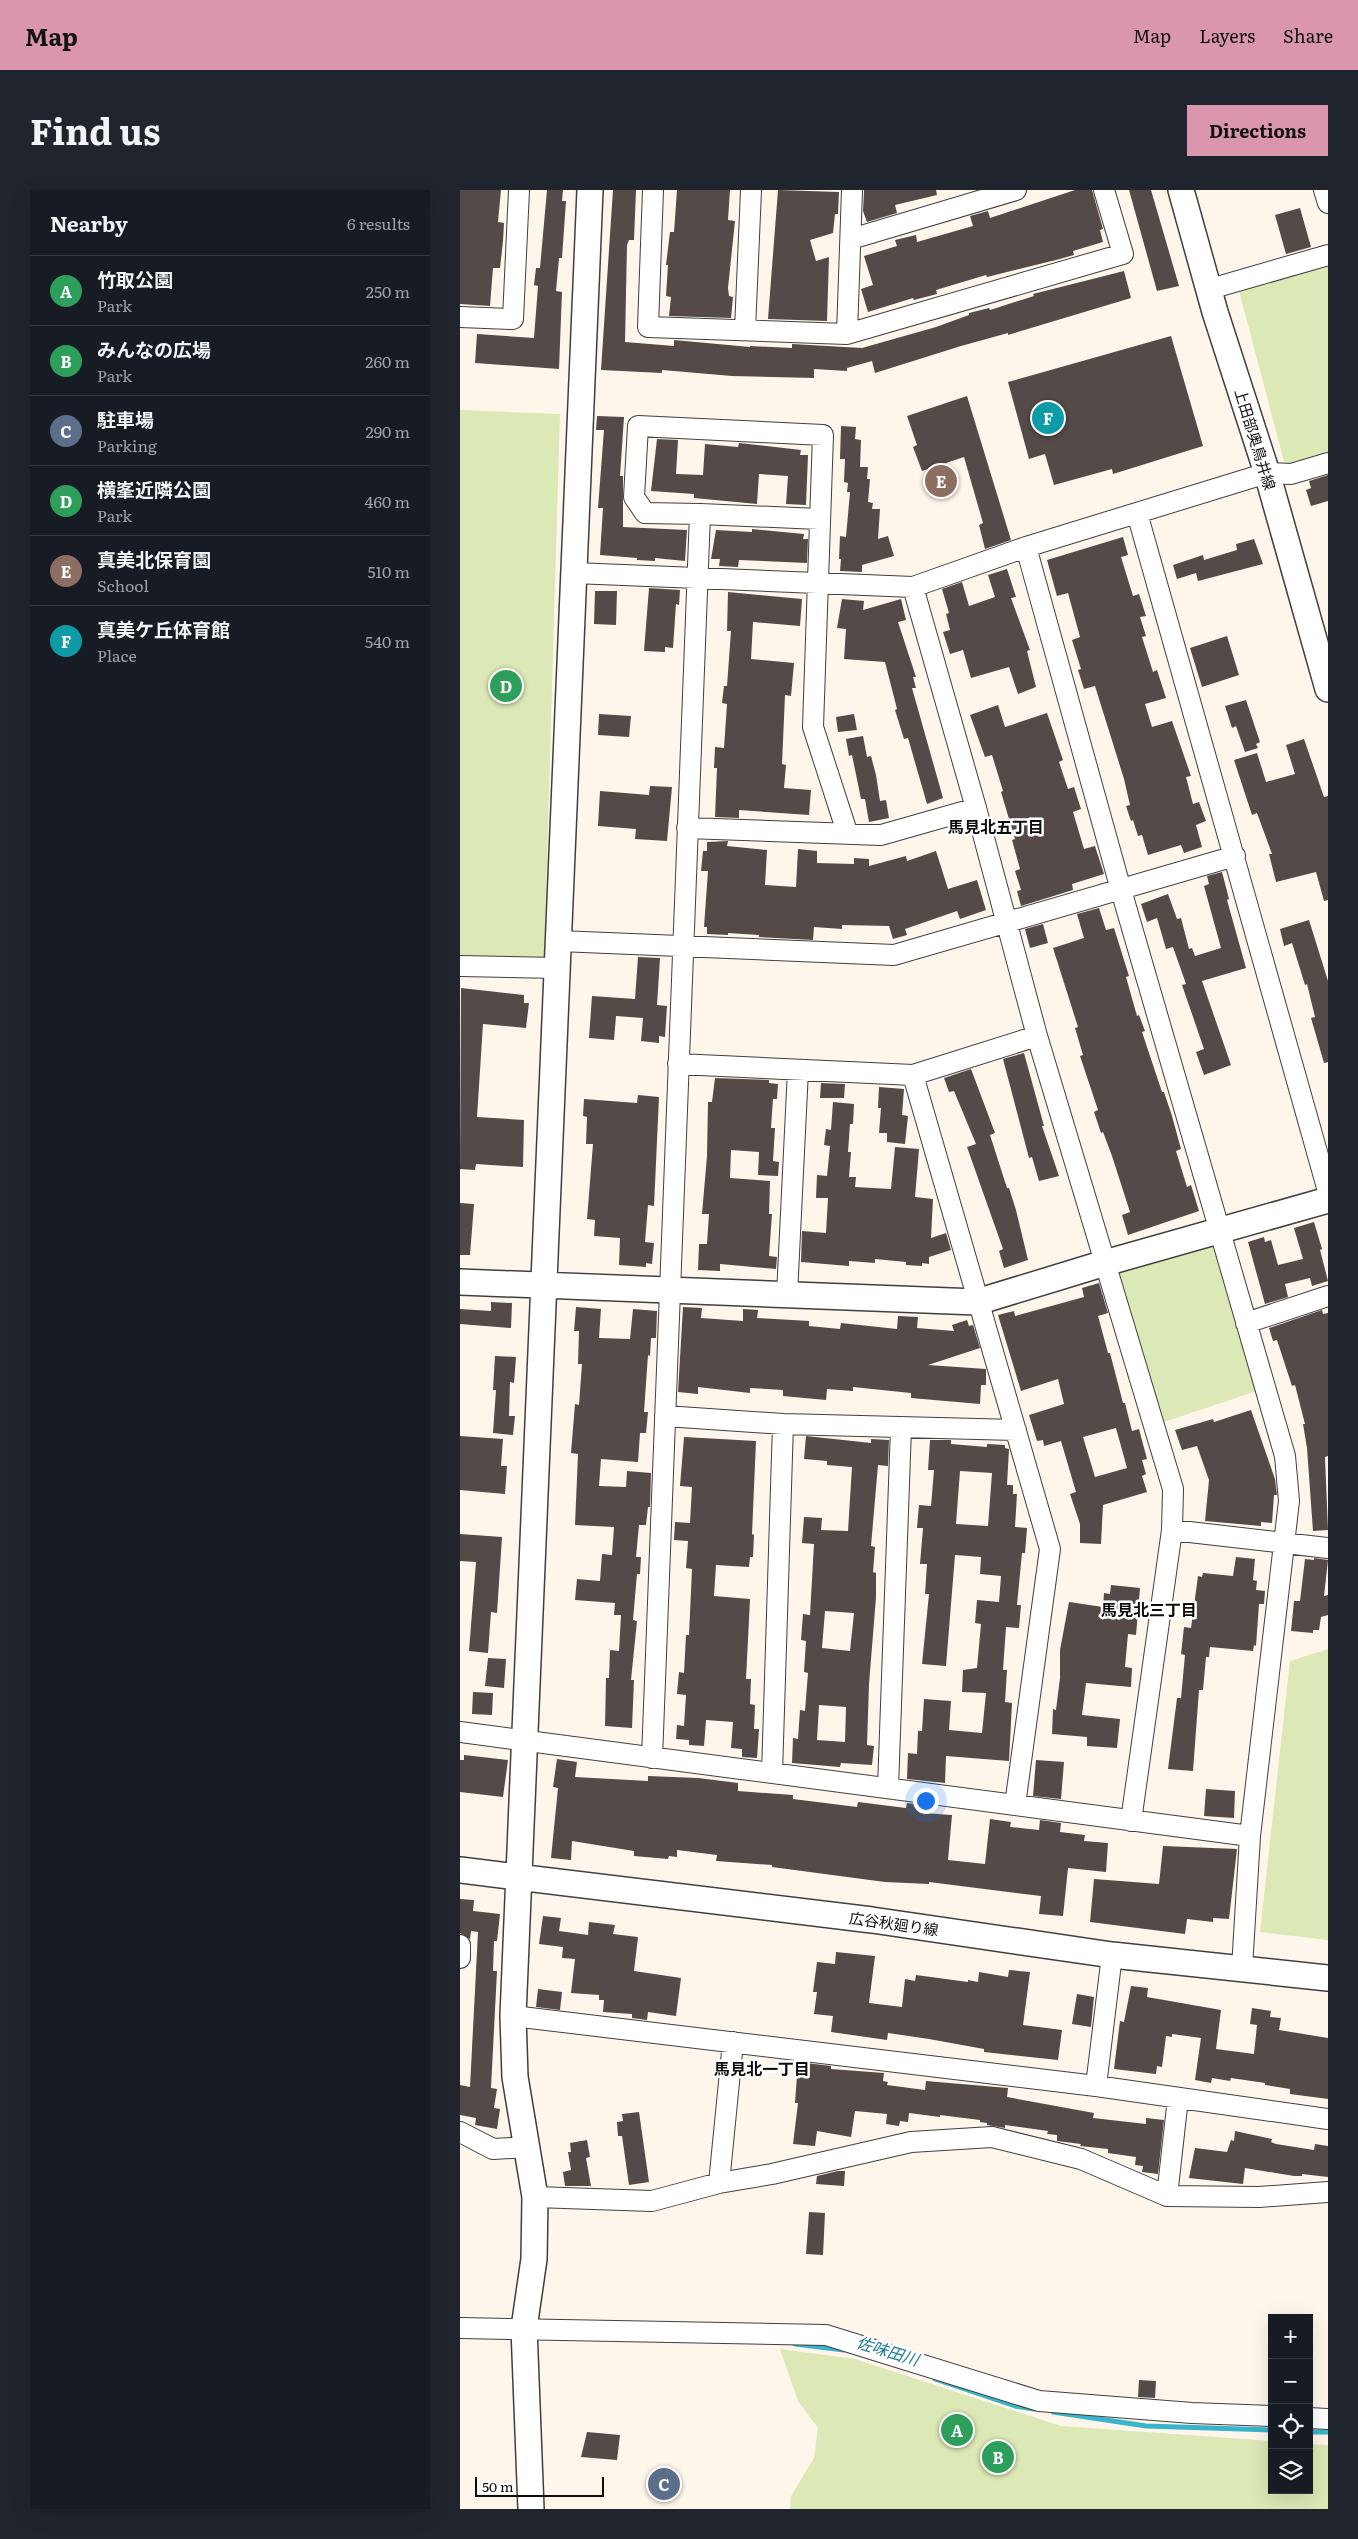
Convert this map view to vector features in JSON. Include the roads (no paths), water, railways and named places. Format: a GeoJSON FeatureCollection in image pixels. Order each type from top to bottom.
{"type":"FeatureCollection","features":[{"type":"Feature","properties":{"kind":"street"},"geometry":{"type":"LineString","coordinates":[[460,317],[513,320],[519,190]]}},
{"type":"Feature","properties":{"kind":"street"},"geometry":{"type":"LineString","coordinates":[[531,2509],[524,2328],[534,2259],[535,2198],[516,2078],[514,2016],[546,1285],[590,190]]}},
{"type":"Feature","properties":{"kind":"street"},"geometry":{"type":"LineString","coordinates":[[653,190],[648,327],[847,334],[1123,254],[1104,190]]}},
{"type":"Feature","properties":{"kind":"street"},"geometry":{"type":"LineString","coordinates":[[745,330],[751,190]]}},
{"type":"Feature","properties":{"kind":"street"},"geometry":{"type":"LineString","coordinates":[[847,334],[852,190]]}},
{"type":"Feature","properties":{"kind":"street"},"geometry":{"type":"LineString","coordinates":[[851,239],[979,195],[1016,190]]}},
{"type":"Feature","properties":{"kind":"street","name":"上田部奥鳥井線"},"geometry":{"type":"LineString","coordinates":[[1181,190],[1267,473],[1328,689]]}},
{"type":"Feature","properties":{"kind":"street"},"geometry":{"type":"LineString","coordinates":[[1324,190],[1328,204]]}},
{"type":"Feature","properties":{"kind":"street"},"geometry":{"type":"LineString","coordinates":[[1210,289],[1328,255]]}},
{"type":"Feature","properties":{"kind":"street"},"geometry":{"type":"LineString","coordinates":[[818,519],[645,513],[634,497],[638,426],[823,435],[818,519],[818,583],[813,727],[847,832]]}},
{"type":"Feature","properties":{"kind":"street"},"geometry":{"type":"LineString","coordinates":[[574,573],[913,587],[1026,547],[1267,473],[1291,474],[1328,464]]}},
{"type":"Feature","properties":{"kind":"street"},"geometry":{"type":"LineString","coordinates":[[1137,513],[1328,1192]]}},
{"type":"Feature","properties":{"kind":"street"},"geometry":{"type":"LineString","coordinates":[[652,1758],[700,514]]}},
{"type":"Feature","properties":{"kind":"street"},"geometry":{"type":"LineString","coordinates":[[1026,547],[1121,890],[1219,1232],[1286,1456],[1290,1501],[1250,1836],[1242,1968]]}},
{"type":"Feature","properties":{"kind":"street"},"geometry":{"type":"LineString","coordinates":[[913,587],[976,808],[1037,1036],[1173,1489],[1172,1530],[1131,1821]]}},
{"type":"Feature","properties":{"kind":"street"},"geometry":{"type":"LineString","coordinates":[[687,828],[847,832],[881,835],[976,808]]}},
{"type":"Feature","properties":{"kind":"street"},"geometry":{"type":"LineString","coordinates":[[559,941],[894,955],[1235,856]]}},
{"type":"Feature","properties":{"kind":"street"},"geometry":{"type":"LineString","coordinates":[[460,966],[558,968]]}},
{"type":"Feature","properties":{"kind":"street"},"geometry":{"type":"LineString","coordinates":[[678,1064],[913,1075],[1037,1036]]}},
{"type":"Feature","properties":{"kind":"street"},"geometry":{"type":"LineString","coordinates":[[787,1295],[798,1070]]}},
{"type":"Feature","properties":{"kind":"street"},"geometry":{"type":"LineString","coordinates":[[913,1075],[977,1302],[1050,1549],[1015,1805]]}},
{"type":"Feature","properties":{"kind":"street"},"geometry":{"type":"LineString","coordinates":[[460,1282],[977,1302],[1105,1263],[1328,1200]]}},
{"type":"Feature","properties":{"kind":"street"},"geometry":{"type":"LineString","coordinates":[[1246,1323],[1328,1296]]}},
{"type":"Feature","properties":{"kind":"street"},"geometry":{"type":"LineString","coordinates":[[665,1416],[783,1424],[1016,1430]]}},
{"type":"Feature","properties":{"kind":"street"},"geometry":{"type":"LineString","coordinates":[[772,1773],[783,1424]]}},
{"type":"Feature","properties":{"kind":"street"},"geometry":{"type":"LineString","coordinates":[[888,1788],[902,1428]]}},
{"type":"Feature","properties":{"kind":"street"},"geometry":{"type":"LineString","coordinates":[[1172,1530],[1328,1548]]}},
{"type":"Feature","properties":{"kind":"street"},"geometry":{"type":"LineString","coordinates":[[460,1732],[1250,1836]]}},
{"type":"Feature","properties":{"kind":"street","name":"広谷秋廻り線"},"geometry":{"type":"LineString","coordinates":[[460,1870],[872,1920],[1112,1955],[1328,1978]]}},
{"type":"Feature","properties":{"kind":"street"},"geometry":{"type":"LineString","coordinates":[[460,1945],[460,1958]]}},
{"type":"Feature","properties":{"kind":"street"},"geometry":{"type":"LineString","coordinates":[[1096,2086],[1112,1955]]}},
{"type":"Feature","properties":{"kind":"street"},"geometry":{"type":"LineString","coordinates":[[514,2016],[1096,2086],[1328,2119]]}},
{"type":"Feature","properties":{"kind":"street"},"geometry":{"type":"LineString","coordinates":[[719,2183],[733,2042]]}},
{"type":"Feature","properties":{"kind":"street"},"geometry":{"type":"LineString","coordinates":[[1167,2196],[1178,2098]]}},
{"type":"Feature","properties":{"kind":"street"},"geometry":{"type":"LineString","coordinates":[[460,2132],[493,2149],[528,2147]]}},
{"type":"Feature","properties":{"kind":"street"},"geometry":{"type":"LineString","coordinates":[[535,2198],[652,2201],[719,2183],[772,2174],[911,2142],[992,2137],[1081,2159],[1167,2196],[1259,2197],[1328,2192]]}},
{"type":"Feature","properties":{"kind":"street"},"geometry":{"type":"LineString","coordinates":[[460,2328],[826,2335],[1039,2401],[1192,2413],[1268,2416]]}},
{"type":"Feature","properties":{"kind":"street"},"geometry":{"type":"LineString","coordinates":[[1313,2418],[1328,2419]]}},
{"type":"Feature","properties":{"kind":"waterway","name":"佐味田川"},"geometry":{"type":"LineString","coordinates":[[795,2344],[844,2350]]}},
{"type":"Feature","properties":{"kind":"waterway","name":"佐味田川"},"geometry":{"type":"LineString","coordinates":[[935,2379],[1015,2406],[1034,2409]]}},
{"type":"Feature","properties":{"kind":"waterway","name":"佐味田川"},"geometry":{"type":"LineString","coordinates":[[1053,2412],[1146,2426],[1268,2430]]}},
{"type":"Feature","properties":{"kind":"waterway","name":"佐味田川"},"geometry":{"type":"LineString","coordinates":[[1313,2432],[1328,2432]]}},
{"type":"Feature","properties":{"kind":"place","name":"真美ケ丘体育館"},"geometry":{"type":"Point","coordinates":[1048,418]}},
{"type":"Feature","properties":{"kind":"place","name":"真美北保育園"},"geometry":{"type":"Point","coordinates":[941,481]}},
{"type":"Feature","properties":{"kind":"place","name":"横峯近隣公園"},"geometry":{"type":"Point","coordinates":[506,686]}},
{"type":"Feature","properties":{"kind":"place","name":"竹取公園"},"geometry":{"type":"Point","coordinates":[957,2430]}},
{"type":"Feature","properties":{"kind":"place","name":"みんなの広場"},"geometry":{"type":"Point","coordinates":[998,2457]}},
{"type":"Feature","properties":{"kind":"place","name":"駐車場"},"geometry":{"type":"Point","coordinates":[664,2484]}},
{"type":"Feature","properties":{"kind":"district","name":"馬見北五丁目"},"geometry":{"type":"Point","coordinates":[996,826]}},
{"type":"Feature","properties":{"kind":"district","name":"馬見北三丁目"},"geometry":{"type":"Point","coordinates":[1149,1609]}},
{"type":"Feature","properties":{"kind":"district","name":"馬見北一丁目"},"geometry":{"type":"Point","coordinates":[762,2068]}}]}
